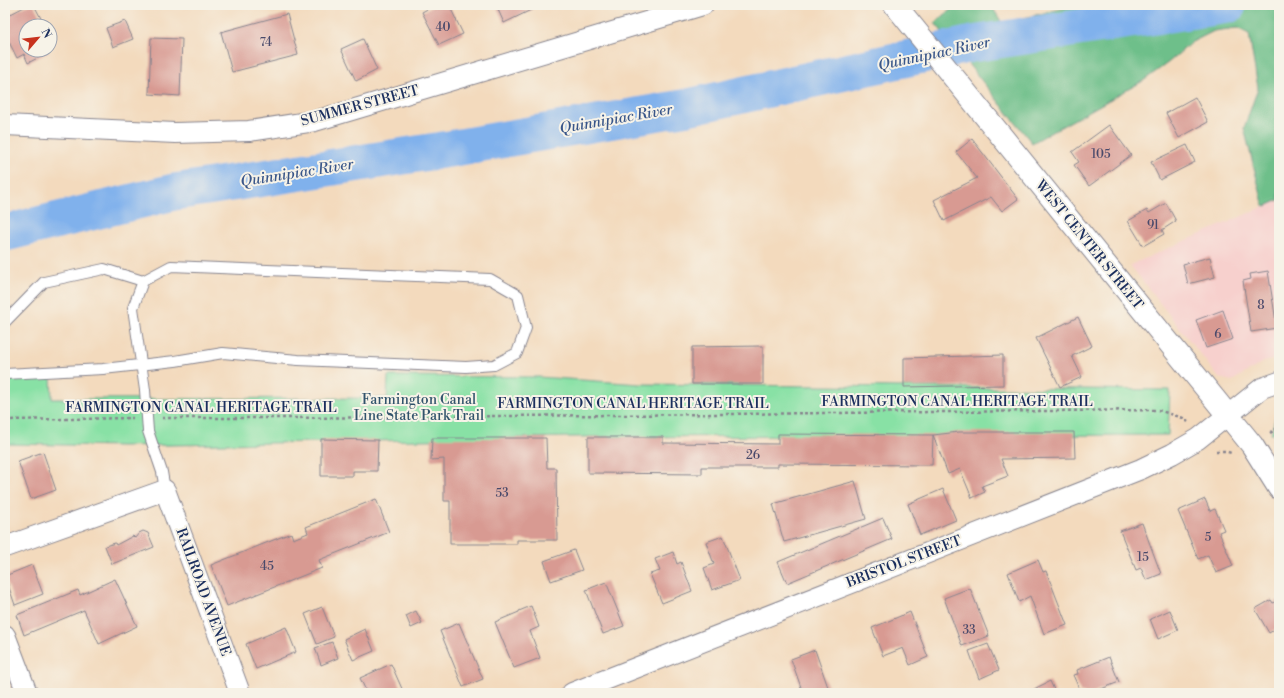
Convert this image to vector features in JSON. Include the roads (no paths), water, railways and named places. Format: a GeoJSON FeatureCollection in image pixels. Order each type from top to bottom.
{"type":"FeatureCollection","features":[{"type":"Feature","properties":{"kind":"street","name":"SUMMER STREET"},"geometry":{"type":"LineString","coordinates":[[5,125],[175,133],[249,131],[315,121],[703,5]]}},
{"type":"Feature","properties":{"kind":"street","name":"WEST CENTER STREET"},"geometry":{"type":"LineString","coordinates":[[895,5],[1252,446],[1279,488]]}},
{"type":"Feature","properties":{"kind":"street","name":"BRISTOL STREET"},"geometry":{"type":"LineString","coordinates":[[572,693],[615,685],[1141,469],[1198,439],[1262,388],[1279,382]]}},
{"type":"Feature","properties":{"kind":"street"},"geometry":{"type":"LineString","coordinates":[[5,547],[165,490]]}},
{"type":"Feature","properties":{"kind":"street","name":"RAILROAD AVENUE"},"geometry":{"type":"LineString","coordinates":[[165,490],[240,693]]}},
{"type":"Feature","properties":{"kind":"street"},"geometry":{"type":"LineString","coordinates":[[5,635],[27,693]]}},
{"type":"Feature","properties":{"kind":"lane"},"geometry":{"type":"LineString","coordinates":[[5,374],[103,369],[141,365],[223,353],[298,360],[466,367],[494,365],[517,354],[526,328],[518,295],[490,278],[171,266],[143,281],[133,308],[141,365],[145,390],[148,431],[162,472],[165,490]]}},
{"type":"Feature","properties":{"kind":"lane"},"geometry":{"type":"LineString","coordinates":[[5,322],[44,282],[104,269],[143,281]]}},
{"type":"Feature","properties":{"kind":"waterway","name":"Quinnipiac River"},"geometry":{"type":"LineString","coordinates":[[5,233],[174,192],[449,149],[688,107],[972,44],[1228,5]]}},
{"type":"Feature","properties":{"kind":"park label","name":"Farmington Canal Line State Park Trail"},"geometry":{"type":"Point","coordinates":[419,408]}}]}
